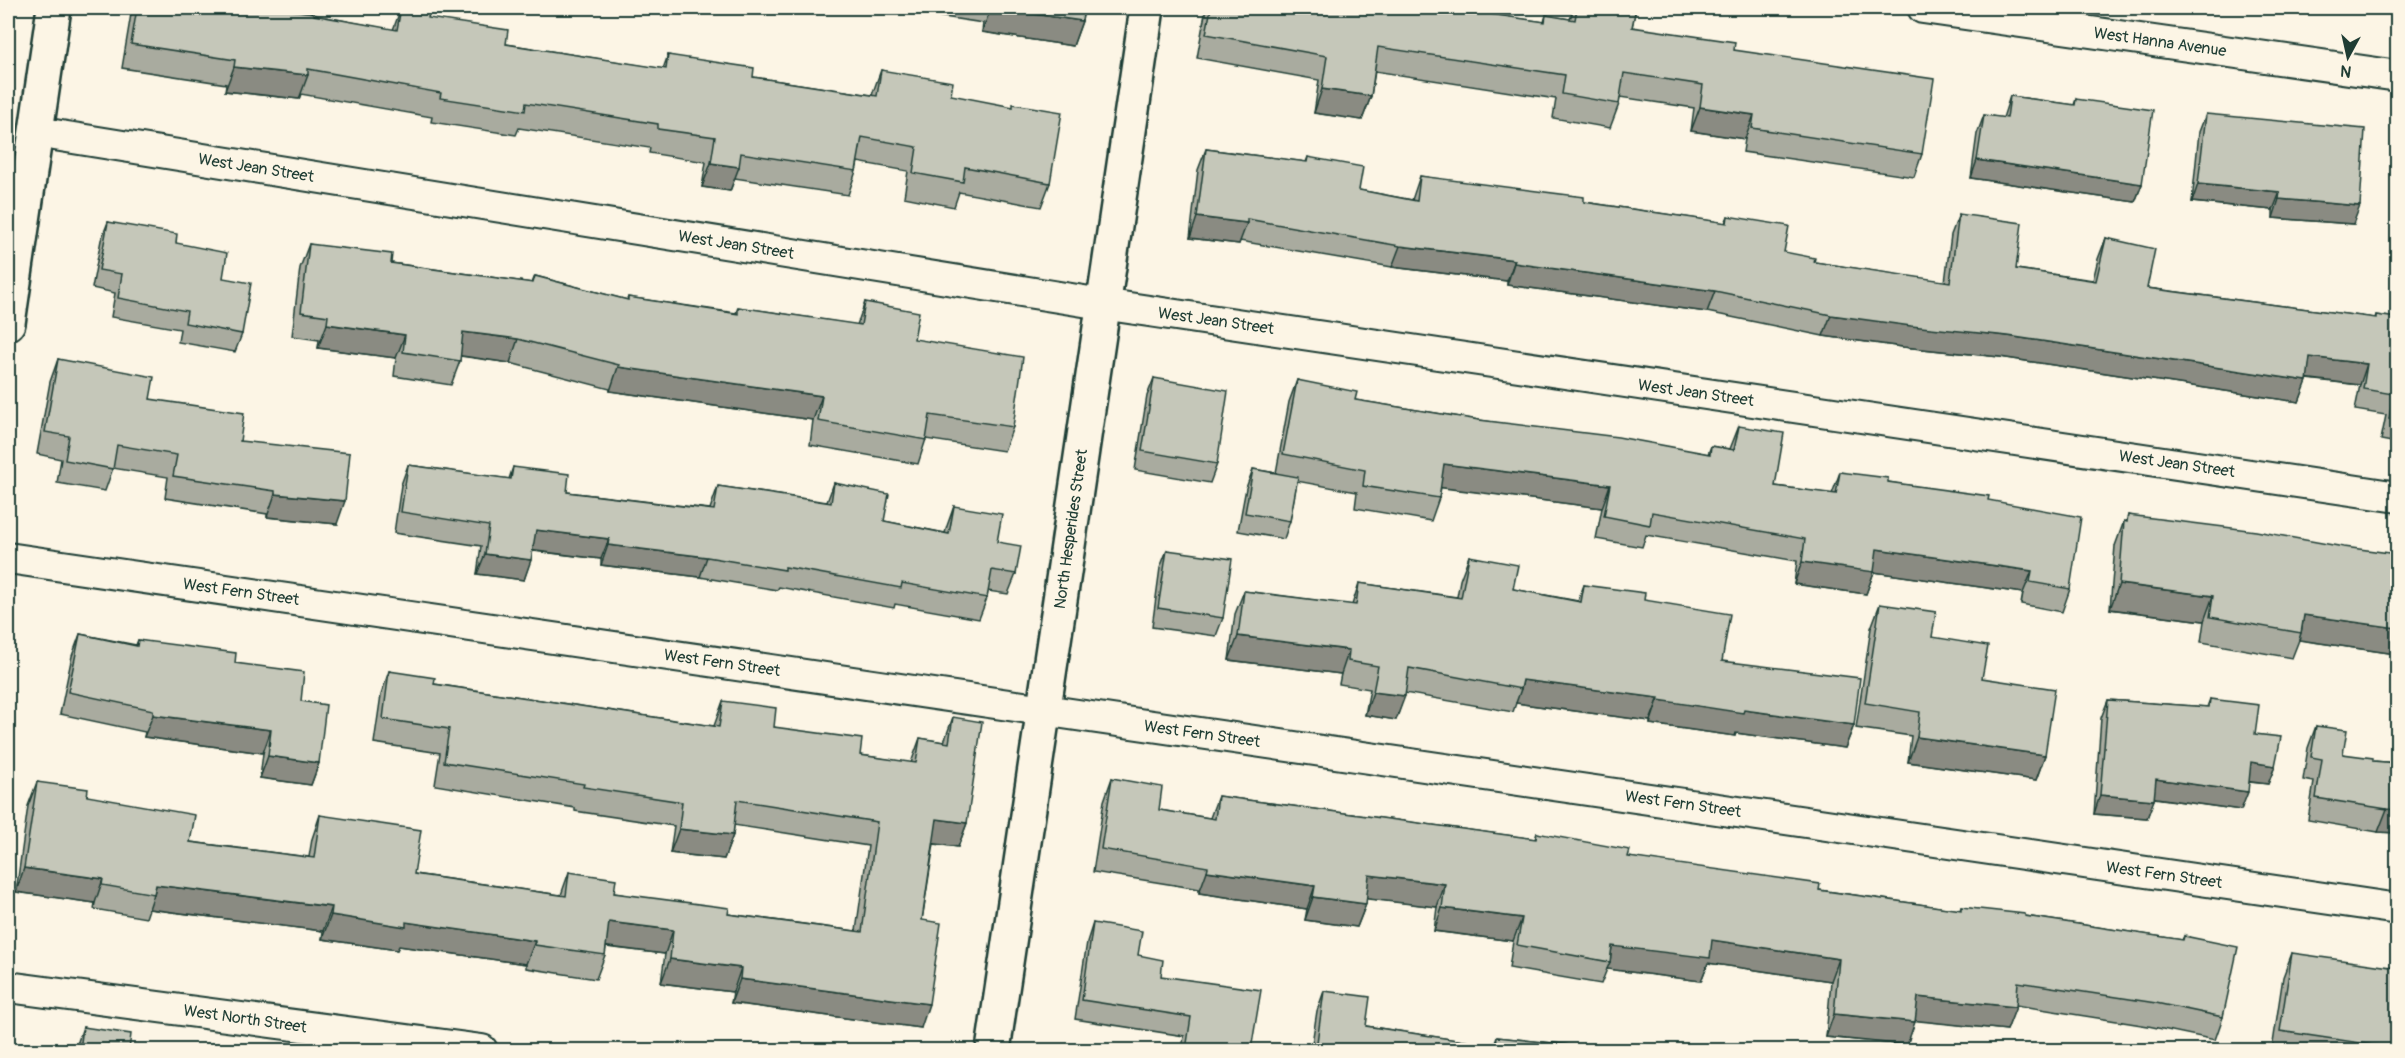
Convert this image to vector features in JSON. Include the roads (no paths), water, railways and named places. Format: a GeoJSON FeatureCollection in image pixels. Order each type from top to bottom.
{"type":"FeatureCollection","features":[{"type":"Feature","properties":{"kind":"street"},"geometry":{"type":"LineString","coordinates":[[8,323],[54,8]]}},
{"type":"Feature","properties":{"kind":"street","name":"North Hesperides Street"},"geometry":{"type":"LineString","coordinates":[[993,1050],[1045,711],[1102,304],[1147,8]]}},
{"type":"Feature","properties":{"kind":"street","name":"West Hanna Avenue"},"geometry":{"type":"LineString","coordinates":[[1923,8],[2397,76]]}},
{"type":"Feature","properties":{"kind":"street","name":"West Jean Street"},"geometry":{"type":"LineString","coordinates":[[36,132],[1102,304],[2397,497]]}},
{"type":"Feature","properties":{"kind":"street","name":"West Fern Street"},"geometry":{"type":"LineString","coordinates":[[8,558],[2397,909]]}},
{"type":"Feature","properties":{"kind":"street","name":"West North Street"},"geometry":{"type":"LineString","coordinates":[[8,987],[482,1050]]}}]}
